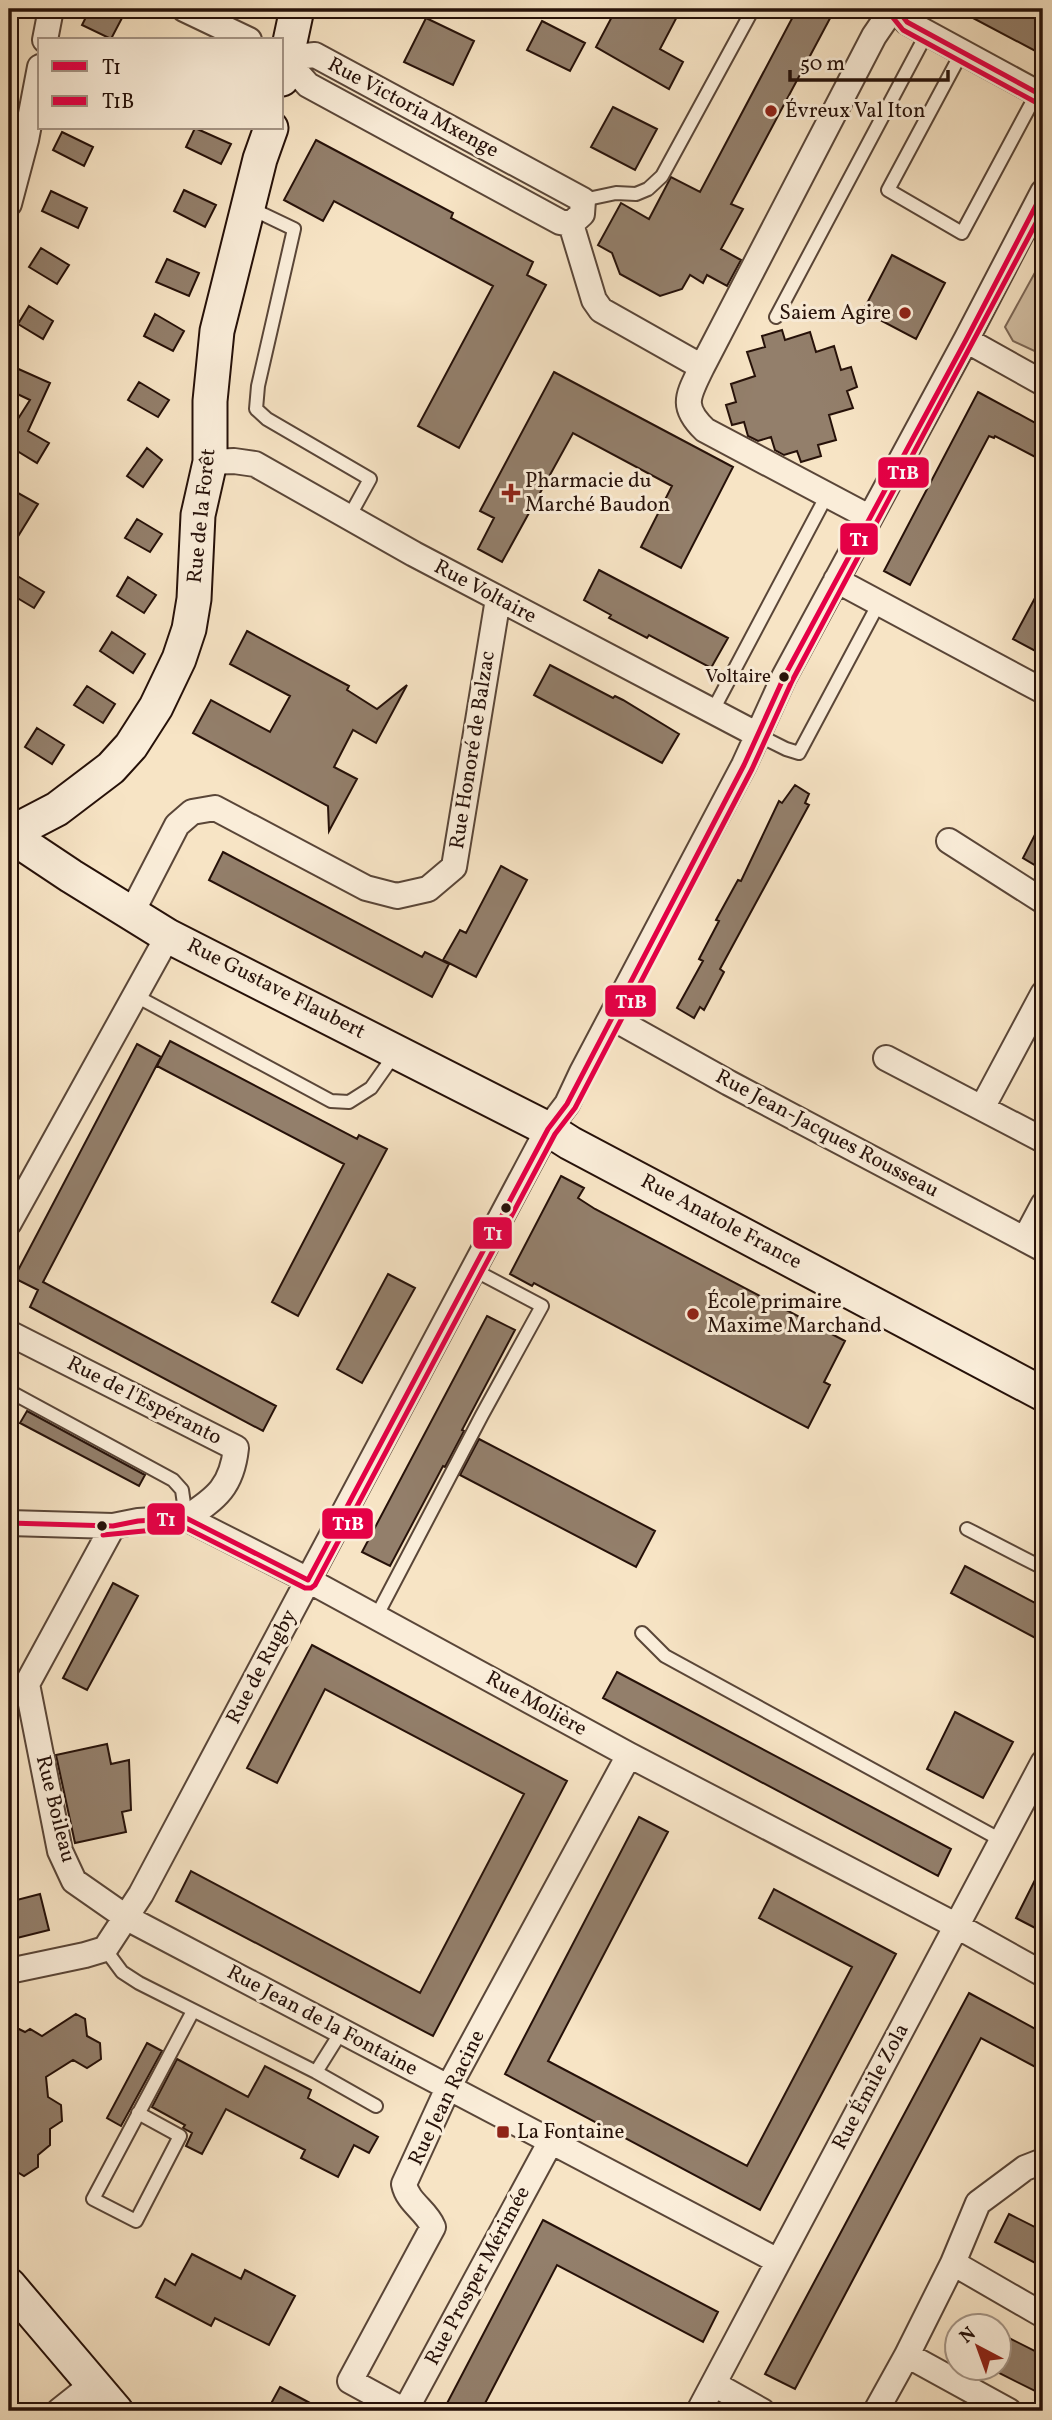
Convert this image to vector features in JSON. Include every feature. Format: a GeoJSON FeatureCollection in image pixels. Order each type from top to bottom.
{"type":"FeatureCollection","features":[{"type":"Feature","properties":{"kind":"street"},"geometry":{"type":"LineString","coordinates":[[46,38],[51,9]]}},
{"type":"Feature","properties":{"kind":"street"},"geometry":{"type":"LineString","coordinates":[[184,9],[245,38]]}},
{"type":"Feature","properties":{"kind":"street"},"geometry":{"type":"LineString","coordinates":[[284,61],[296,9]]}},
{"type":"Feature","properties":{"kind":"street"},"geometry":{"type":"LineString","coordinates":[[869,516],[705,430],[691,417],[688,405],[692,388],[874,36],[887,17],[897,9],[907,22],[1040,94]]}},
{"type":"Feature","properties":{"kind":"street","name":"Rue Victoria Mxenge"},"geometry":{"type":"LineString","coordinates":[[284,65],[315,55],[583,200]]}},
{"type":"Feature","properties":{"kind":"street","name":"Rue Victoria Mxenge"},"geometry":{"type":"LineString","coordinates":[[284,66],[308,85],[560,222],[571,224]]}},
{"type":"Feature","properties":{"kind":"street"},"geometry":{"type":"LineString","coordinates":[[9,204],[26,140],[38,77]]}},
{"type":"Feature","properties":{"kind":"street","name":"Rue de la Forêt"},"geometry":{"type":"LineString","coordinates":[[13,832],[57,809],[111,768],[131,746],[156,707],[179,659],[189,629],[194,599],[198,515],[210,462],[210,401],[217,331],[270,130]]}},
{"type":"Feature","properties":{"kind":"street","name":"Rue de Rugby"},"geometry":{"type":"LineString","coordinates":[[105,1949],[127,1918],[548,1129],[568,1104],[744,765],[775,694],[1043,192]]}},
{"type":"Feature","properties":{"kind":"street"},"geometry":{"type":"LineString","coordinates":[[583,200],[582,214],[571,224],[594,300],[601,310],[702,367]]}},
{"type":"Feature","properties":{"kind":"street"},"geometry":{"type":"LineString","coordinates":[[966,340],[1043,383]]}},
{"type":"Feature","properties":{"kind":"street","name":"Rue Voltaire"},"geometry":{"type":"LineString","coordinates":[[210,462],[255,464],[348,519],[758,735]]}},
{"type":"Feature","properties":{"kind":"street"},"geometry":{"type":"LineString","coordinates":[[836,580],[1043,691]]}},
{"type":"Feature","properties":{"kind":"street","name":"Rue Honoré de Balzac"},"geometry":{"type":"LineString","coordinates":[[131,914],[177,825],[192,812],[215,808],[366,888],[397,896],[429,889],[454,867],[498,599]]}},
{"type":"Feature","properties":{"kind":"street","name":"Rue Gustave Flaubert"},"geometry":{"type":"LineString","coordinates":[[13,832],[29,848],[169,936],[548,1129]]}},
{"type":"Feature","properties":{"kind":"street"},"geometry":{"type":"LineString","coordinates":[[949,841],[1043,901]]}},
{"type":"Feature","properties":{"kind":"street"},"geometry":{"type":"LineString","coordinates":[[9,1223],[169,936]]}},
{"type":"Feature","properties":{"kind":"street"},"geometry":{"type":"LineString","coordinates":[[982,1108],[1043,994]]}},
{"type":"Feature","properties":{"kind":"street","name":"Rue Jean-Jacques Rousseau"},"geometry":{"type":"LineString","coordinates":[[611,1017],[729,1083],[1034,1244]]}},
{"type":"Feature","properties":{"kind":"street"},"geometry":{"type":"LineString","coordinates":[[887,1058],[1043,1140]]}},
{"type":"Feature","properties":{"kind":"street","name":"Rue Anatole France"},"geometry":{"type":"LineString","coordinates":[[548,1129],[1043,1394]]}},
{"type":"Feature","properties":{"kind":"street"},"geometry":{"type":"LineString","coordinates":[[1034,1244],[1043,1206]]}},
{"type":"Feature","properties":{"kind":"street","name":"Rue de l'Espéranto"},"geometry":{"type":"LineString","coordinates":[[9,1333],[236,1448],[234,1470],[228,1482],[204,1507],[186,1518]]}},
{"type":"Feature","properties":{"kind":"street"},"geometry":{"type":"LineString","coordinates":[[9,1522],[113,1526],[138,1521],[186,1518]]}},
{"type":"Feature","properties":{"kind":"street","name":"Rue Molière"},"geometry":{"type":"LineString","coordinates":[[186,1518],[308,1580],[629,1755],[957,1926],[1043,1975]]}},
{"type":"Feature","properties":{"kind":"street","name":"Rue Boileau"},"geometry":{"type":"LineString","coordinates":[[113,1526],[27,1684],[60,1851],[74,1881],[127,1918]]}},
{"type":"Feature","properties":{"kind":"street","name":"Rue Jean Racine"},"geometry":{"type":"LineString","coordinates":[[405,2411],[350,2381],[433,2227],[428,2215],[406,2195],[404,2184],[448,2088],[629,1755]]}},
{"type":"Feature","properties":{"kind":"street","name":"Rue Émile Zola"},"geometry":{"type":"LineString","coordinates":[[699,2411],[1043,1763]]}},
{"type":"Feature","properties":{"kind":"street","name":"Rue Jean de la Fontaine"},"geometry":{"type":"LineString","coordinates":[[127,1918],[778,2261]]}},
{"type":"Feature","properties":{"kind":"street"},"geometry":{"type":"LineString","coordinates":[[9,1971],[105,1949]]}},
{"type":"Feature","properties":{"kind":"street","name":"Rue Prosper Mérimée"},"geometry":{"type":"LineString","coordinates":[[405,2411],[551,2141]]}},
{"type":"Feature","properties":{"kind":"street"},"geometry":{"type":"LineString","coordinates":[[876,2411],[907,2356],[953,2263],[978,2203],[1025,2168],[1043,2161]]}},
{"type":"Feature","properties":{"kind":"street"},"geometry":{"type":"LineString","coordinates":[[953,2263],[1043,2315]]}},
{"type":"Feature","properties":{"kind":"street"},"geometry":{"type":"LineString","coordinates":[[9,2286],[116,2411]]}},
{"type":"Feature","properties":{"kind":"street"},"geometry":{"type":"LineString","coordinates":[[907,2356],[1009,2411]]}},
{"type":"Feature","properties":{"kind":"street"},"geometry":{"type":"LineString","coordinates":[[714,2384],[762,2411]]}},
{"type":"Feature","properties":{"kind":"street"},"geometry":{"type":"LineString","coordinates":[[59,2411],[93,2385]]}},
{"type":"Feature","properties":{"kind":"lane"},"geometry":{"type":"LineString","coordinates":[[583,200],[616,193],[636,194],[648,189],[662,176],[753,9]]}},
{"type":"Feature","properties":{"kind":"lane"},"geometry":{"type":"LineString","coordinates":[[776,317],[927,33]]}},
{"type":"Feature","properties":{"kind":"lane"},"geometry":{"type":"LineString","coordinates":[[962,52],[888,190],[962,233],[1040,94]]}},
{"type":"Feature","properties":{"kind":"lane"},"geometry":{"type":"LineString","coordinates":[[248,207],[294,229],[257,386],[256,409],[267,419],[370,479],[348,519]]}},
{"type":"Feature","properties":{"kind":"lane"},"geometry":{"type":"LineString","coordinates":[[712,712],[827,495]]}},
{"type":"Feature","properties":{"kind":"lane"},"geometry":{"type":"LineString","coordinates":[[758,735],[786,749],[799,752],[880,603]]}},
{"type":"Feature","properties":{"kind":"lane"},"geometry":{"type":"LineString","coordinates":[[136,996],[331,1101],[349,1102],[371,1088],[397,1051]]}},
{"type":"Feature","properties":{"kind":"lane"},"geometry":{"type":"LineString","coordinates":[[376,1618],[542,1306],[474,1270]]}},
{"type":"Feature","properties":{"kind":"lane"},"geometry":{"type":"LineString","coordinates":[[9,1391],[173,1480],[182,1490],[186,1518]]}},
{"type":"Feature","properties":{"kind":"lane"},"geometry":{"type":"LineString","coordinates":[[967,1528],[1043,1568]]}},
{"type":"Feature","properties":{"kind":"lane"},"geometry":{"type":"LineString","coordinates":[[642,1633],[665,1656],[1001,1840]]}},
{"type":"Feature","properties":{"kind":"lane"},"geometry":{"type":"LineString","coordinates":[[105,1949],[122,1972],[139,1983],[376,2106]]}},
{"type":"Feature","properties":{"kind":"lane"},"geometry":{"type":"LineString","coordinates":[[138,2113],[180,2136],[136,2221],[93,2199],[138,2113],[193,2011]]}},
{"type":"Feature","properties":{"kind":"lane"},"geometry":{"type":"LineString","coordinates":[[316,2073],[341,2032]]}},
{"type":"Feature","properties":{"kind":"shaded area"},"geometry":{"type":"Polygon","coordinates":[[[1043,258],[1043,355],[1013,341],[1005,327],[1043,258]]]}},
{"type":"Feature","properties":{"kind":"building"},"geometry":{"type":"Polygon","coordinates":[[[90,9],[102,9],[122,18],[112,38],[82,25],[90,9]]]}},
{"type":"Feature","properties":{"kind":"building"},"geometry":{"type":"Polygon","coordinates":[[[616,9],[681,9],[660,49],[683,62],[669,89],[596,47],[616,9]]]}},
{"type":"Feature","properties":{"kind":"building"},"geometry":{"type":"Polygon","coordinates":[[[797,9],[835,9],[731,204],[743,209],[721,249],[741,260],[727,286],[707,275],[703,283],[690,275],[682,289],[660,296],[620,274],[612,253],[598,245],[621,203],[649,219],[671,177],[700,192],[797,9]]]}},
{"type":"Feature","properties":{"kind":"building"},"geometry":{"type":"Polygon","coordinates":[[[956,9],[1026,9],[1043,18],[1043,55],[956,9]]]}},
{"type":"Feature","properties":{"kind":"building"},"geometry":{"type":"Polygon","coordinates":[[[426,18],[474,41],[453,85],[404,62],[426,18]]]}},
{"type":"Feature","properties":{"kind":"building"},"geometry":{"type":"Polygon","coordinates":[[[542,21],[585,43],[570,71],[527,50],[542,21]]]}},
{"type":"Feature","properties":{"kind":"building"},"geometry":{"type":"Polygon","coordinates":[[[613,107],[657,129],[635,170],[591,147],[613,107]]]}},
{"type":"Feature","properties":{"kind":"building"},"geometry":{"type":"Polygon","coordinates":[[[194,130],[231,144],[221,164],[186,147],[194,130]]]}},
{"type":"Feature","properties":{"kind":"building"},"geometry":{"type":"Polygon","coordinates":[[[62,132],[93,147],[84,166],[53,150],[62,132]]]}},
{"type":"Feature","properties":{"kind":"building"},"geometry":{"type":"Polygon","coordinates":[[[316,140],[453,213],[451,218],[533,262],[527,275],[546,285],[459,448],[418,426],[493,286],[334,201],[323,221],[284,200],[316,140]]]}},
{"type":"Feature","properties":{"kind":"building"},"geometry":{"type":"Polygon","coordinates":[[[184,190],[216,205],[205,227],[174,211],[184,190]]]}},
{"type":"Feature","properties":{"kind":"building"},"geometry":{"type":"Polygon","coordinates":[[[51,191],[87,208],[78,228],[42,211],[51,191]]]}},
{"type":"Feature","properties":{"kind":"building"},"geometry":{"type":"Polygon","coordinates":[[[41,248],[69,265],[57,284],[29,267],[41,248]]]}},
{"type":"Feature","properties":{"kind":"building"},"geometry":{"type":"Polygon","coordinates":[[[892,255],[945,283],[916,339],[863,311],[892,255]]]}},
{"type":"Feature","properties":{"kind":"building"},"geometry":{"type":"Polygon","coordinates":[[[167,259],[199,273],[189,296],[156,282],[167,259]]]}},
{"type":"Feature","properties":{"kind":"building"},"geometry":{"type":"Polygon","coordinates":[[[29,306],[53,321],[43,339],[18,324],[29,306]]]}},
{"type":"Feature","properties":{"kind":"building"},"geometry":{"type":"Polygon","coordinates":[[[155,314],[184,331],[173,351],[144,336],[155,314]]]}},
{"type":"Feature","properties":{"kind":"building"},"geometry":{"type":"Polygon","coordinates":[[[782,330],[785,340],[810,332],[816,352],[834,346],[841,370],[851,367],[857,387],[847,391],[853,408],[829,415],[836,440],[818,445],[821,456],[801,462],[797,451],[784,455],[775,450],[771,437],[758,441],[748,436],[744,422],[732,425],[726,405],[736,402],[731,384],[755,376],[747,352],[765,347],[762,336],[782,330]]]}},
{"type":"Feature","properties":{"kind":"building"},"geometry":{"type":"Polygon","coordinates":[[[14,367],[50,383],[28,431],[49,443],[37,463],[9,446],[9,433],[30,400],[9,390],[9,379],[14,367]]]}},
{"type":"Feature","properties":{"kind":"building"},"geometry":{"type":"Polygon","coordinates":[[[554,372],[733,467],[681,568],[641,547],[672,486],[573,433],[502,562],[478,549],[494,518],[480,511],[554,372]]]}},
{"type":"Feature","properties":{"kind":"building"},"geometry":{"type":"Polygon","coordinates":[[[139,382],[169,400],[158,417],[128,400],[139,382]]]}},
{"type":"Feature","properties":{"kind":"building"},"geometry":{"type":"Polygon","coordinates":[[[978,392],[1043,427],[1043,461],[995,436],[989,436],[910,585],[884,571],[978,392]]]}},
{"type":"Feature","properties":{"kind":"building"},"geometry":{"type":"Polygon","coordinates":[[[147,448],[162,460],[143,487],[127,476],[147,448]]]}},
{"type":"Feature","properties":{"kind":"building"},"geometry":{"type":"Polygon","coordinates":[[[9,488],[38,504],[9,551],[9,488]]]}},
{"type":"Feature","properties":{"kind":"building"},"geometry":{"type":"Polygon","coordinates":[[[137,519],[162,534],[150,552],[125,538],[137,519]]]}},
{"type":"Feature","properties":{"kind":"building"},"geometry":{"type":"Polygon","coordinates":[[[599,570],[728,638],[711,668],[649,635],[647,638],[609,618],[611,615],[584,600],[599,570]]]}},
{"type":"Feature","properties":{"kind":"building"},"geometry":{"type":"Polygon","coordinates":[[[9,571],[44,592],[34,608],[9,593],[9,571]]]}},
{"type":"Feature","properties":{"kind":"building"},"geometry":{"type":"Polygon","coordinates":[[[128,577],[156,595],[144,613],[117,596],[128,577]]]}},
{"type":"Feature","properties":{"kind":"building"},"geometry":{"type":"Polygon","coordinates":[[[1043,583],[1043,655],[1013,639],[1043,583]]]}},
{"type":"Feature","properties":{"kind":"building"},"geometry":{"type":"Polygon","coordinates":[[[247,631],[349,686],[347,690],[377,709],[407,685],[376,743],[353,730],[334,767],[357,779],[329,831],[328,806],[193,733],[211,700],[270,732],[290,696],[230,664],[247,631]]]}},
{"type":"Feature","properties":{"kind":"building"},"geometry":{"type":"Polygon","coordinates":[[[112,632],[145,654],[133,673],[100,651],[112,632]]]}},
{"type":"Feature","properties":{"kind":"building"},"geometry":{"type":"Polygon","coordinates":[[[550,665],[613,698],[615,696],[623,700],[679,734],[662,763],[534,695],[550,665]]]}},
{"type":"Feature","properties":{"kind":"building"},"geometry":{"type":"Polygon","coordinates":[[[87,686],[115,704],[103,723],[74,705],[87,686]]]}},
{"type":"Feature","properties":{"kind":"building"},"geometry":{"type":"Polygon","coordinates":[[[37,728],[64,745],[52,764],[25,747],[37,728]]]}},
{"type":"Feature","properties":{"kind":"building"},"geometry":{"type":"Polygon","coordinates":[[[795,785],[809,794],[805,803],[809,805],[720,969],[724,972],[704,1010],[700,1007],[694,1018],[677,1008],[703,961],[699,959],[719,921],[716,920],[738,880],[741,881],[779,801],[782,803],[795,785]]]}},
{"type":"Feature","properties":{"kind":"building"},"geometry":{"type":"Polygon","coordinates":[[[1043,819],[1043,870],[1023,858],[1043,819]]]}},
{"type":"Feature","properties":{"kind":"building"},"geometry":{"type":"Polygon","coordinates":[[[223,852],[422,957],[425,952],[449,964],[432,997],[209,880],[223,852]]]}},
{"type":"Feature","properties":{"kind":"building"},"geometry":{"type":"Polygon","coordinates":[[[501,866],[527,880],[476,977],[443,960],[460,930],[466,933],[501,866]]]}},
{"type":"Feature","properties":{"kind":"building"},"geometry":{"type":"Polygon","coordinates":[[[170,1041],[357,1139],[359,1135],[387,1149],[298,1316],[272,1302],[344,1164],[157,1066],[170,1041]]]}},
{"type":"Feature","properties":{"kind":"building"},"geometry":{"type":"Polygon","coordinates":[[[137,1044],[161,1057],[43,1282],[276,1406],[263,1431],[30,1307],[38,1290],[14,1278],[137,1044]]]}},
{"type":"Feature","properties":{"kind":"building","name":"École primaire Maxime Marchand"},"geometry":{"type":"Polygon","coordinates":[[[561,1176],[584,1188],[578,1198],[595,1209],[845,1341],[824,1382],[830,1385],[808,1428],[534,1283],[532,1286],[510,1274],[561,1176]]]}},
{"type":"Feature","properties":{"kind":"building"},"geometry":{"type":"Polygon","coordinates":[[[388,1274],[415,1288],[362,1383],[337,1369],[388,1274]]]}},
{"type":"Feature","properties":{"kind":"building"},"geometry":{"type":"Polygon","coordinates":[[[487,1316],[515,1330],[445,1467],[443,1466],[390,1566],[362,1552],[487,1316]]]}},
{"type":"Feature","properties":{"kind":"building"},"geometry":{"type":"Polygon","coordinates":[[[27,1411],[145,1475],[139,1486],[20,1423],[27,1411]]]}},
{"type":"Feature","properties":{"kind":"building"},"geometry":{"type":"Polygon","coordinates":[[[479,1439],[655,1531],[636,1567],[460,1475],[479,1439]]]}},
{"type":"Feature","properties":{"kind":"building"},"geometry":{"type":"Polygon","coordinates":[[[965,1566],[1043,1607],[1043,1642],[951,1593],[965,1566]]]}},
{"type":"Feature","properties":{"kind":"building"},"geometry":{"type":"Polygon","coordinates":[[[113,1583],[138,1596],[87,1690],[63,1678],[113,1583]]]}},
{"type":"Feature","properties":{"kind":"building"},"geometry":{"type":"Polygon","coordinates":[[[312,1645],[567,1781],[433,2036],[176,1901],[191,1871],[420,1993],[524,1794],[325,1689],[277,1783],[247,1768],[312,1645]]]}},
{"type":"Feature","properties":{"kind":"building"},"geometry":{"type":"Polygon","coordinates":[[[617,1672],[951,1849],[938,1876],[603,1698],[617,1672]]]}},
{"type":"Feature","properties":{"kind":"building"},"geometry":{"type":"Polygon","coordinates":[[[955,1712],[1013,1742],[983,1798],[927,1769],[955,1712]]]}},
{"type":"Feature","properties":{"kind":"building"},"geometry":{"type":"Polygon","coordinates":[[[107,1744],[111,1764],[129,1760],[131,1810],[122,1812],[126,1832],[75,1843],[56,1755],[107,1744]]]}},
{"type":"Feature","properties":{"kind":"building"},"geometry":{"type":"Polygon","coordinates":[[[639,1817],[668,1832],[548,2061],[747,2166],[852,1967],[759,1918],[774,1889],[896,1954],[760,2210],[505,2074],[639,1817]]]}},
{"type":"Feature","properties":{"kind":"building"},"geometry":{"type":"Polygon","coordinates":[[[1043,1864],[1043,1932],[1016,1918],[1043,1864]]]}},
{"type":"Feature","properties":{"kind":"building"},"geometry":{"type":"Polygon","coordinates":[[[40,1894],[49,1930],[9,1940],[9,1902],[40,1894]]]}},
{"type":"Feature","properties":{"kind":"building"},"geometry":{"type":"Polygon","coordinates":[[[969,1993],[1043,2033],[1043,2071],[981,2038],[795,2389],[765,2374],[969,1993]]]}},
{"type":"Feature","properties":{"kind":"building"},"geometry":{"type":"Polygon","coordinates":[[[76,2014],[85,2019],[87,2036],[100,2043],[101,2059],[87,2068],[73,2060],[46,2077],[48,2097],[61,2105],[62,2121],[50,2129],[50,2145],[38,2155],[38,2167],[24,2176],[9,2167],[9,2024],[25,2032],[30,2029],[42,2036],[76,2014]]]}},
{"type":"Feature","properties":{"kind":"building"},"geometry":{"type":"Polygon","coordinates":[[[147,2043],[162,2051],[121,2126],[107,2118],[147,2043]]]}},
{"type":"Feature","properties":{"kind":"building"},"geometry":{"type":"Polygon","coordinates":[[[177,2059],[248,2097],[265,2066],[311,2090],[308,2098],[378,2137],[369,2153],[354,2145],[338,2177],[301,2158],[305,2150],[226,2109],[202,2154],[186,2146],[192,2133],[183,2128],[185,2125],[152,2107],[177,2059]]]}},
{"type":"Feature","properties":{"kind":"building"},"geometry":{"type":"Polygon","coordinates":[[[1009,2214],[1043,2231],[1043,2267],[995,2242],[1009,2214]]]}},
{"type":"Feature","properties":{"kind":"building"},"geometry":{"type":"Polygon","coordinates":[[[543,2220],[718,2312],[703,2342],[557,2265],[481,2411],[443,2411],[543,2220]]]}},
{"type":"Feature","properties":{"kind":"building"},"geometry":{"type":"Polygon","coordinates":[[[192,2254],[241,2279],[245,2270],[295,2296],[269,2345],[215,2318],[211,2326],[156,2297],[165,2279],[175,2285],[192,2254]]]}},
{"type":"Feature","properties":{"kind":"building"},"geometry":{"type":"Polygon","coordinates":[[[1014,2340],[1043,2355],[1043,2395],[1014,2380],[1014,2340]]]}},
{"type":"Feature","properties":{"kind":"building"},"geometry":{"type":"Polygon","coordinates":[[[280,2387],[325,2411],[267,2411],[280,2387]]]}},
{"type":"Feature","properties":{"kind":"transit line","name":"T1"},"geometry":{"type":"LineString","coordinates":[[897,9],[907,22],[1043,96]]}},
{"type":"Feature","properties":{"kind":"transit line","name":"T1B"},"geometry":{"type":"LineString","coordinates":[[890,14],[903,30],[1039,104]]}},
{"type":"Feature","properties":{"kind":"transit line","name":"T1"},"geometry":{"type":"LineString","coordinates":[[308,1580],[548,1129],[567,1104],[744,765],[784,677],[1043,192]]}},
{"type":"Feature","properties":{"kind":"transit line","name":"T1B"},"geometry":{"type":"LineString","coordinates":[[103,1535],[184,1527],[305,1588],[315,1585],[555,1134],[575,1108],[752,769],[792,681],[1043,210]]}},
{"type":"Feature","properties":{"kind":"transit line","name":"T1"},"geometry":{"type":"LineString","coordinates":[[9,1523],[113,1526],[138,1521],[186,1518],[308,1580]]}},
{"type":"Feature","properties":{"kind":"place","name":"Évreux Val Iton"},"geometry":{"type":"Point","coordinates":[771,111]}},
{"type":"Feature","properties":{"kind":"place","name":"Saiem Agire"},"geometry":{"type":"Point","coordinates":[905,313]}},
{"type":"Feature","properties":{"kind":"place","name":"Pharmacie du Marché Baudon"},"geometry":{"type":"Point","coordinates":[511,493]}},
{"type":"Feature","properties":{"kind":"place","name":"Voltaire"},"geometry":{"type":"Point","coordinates":[784,677]}},
{"type":"Feature","properties":{"kind":"place","name":"École primaire Maxime Marchand"},"geometry":{"type":"Point","coordinates":[693,1314]}},
{"type":"Feature","properties":{"kind":"place","name":"La Fontaine"},"geometry":{"type":"Point","coordinates":[503,2132]}}]}
